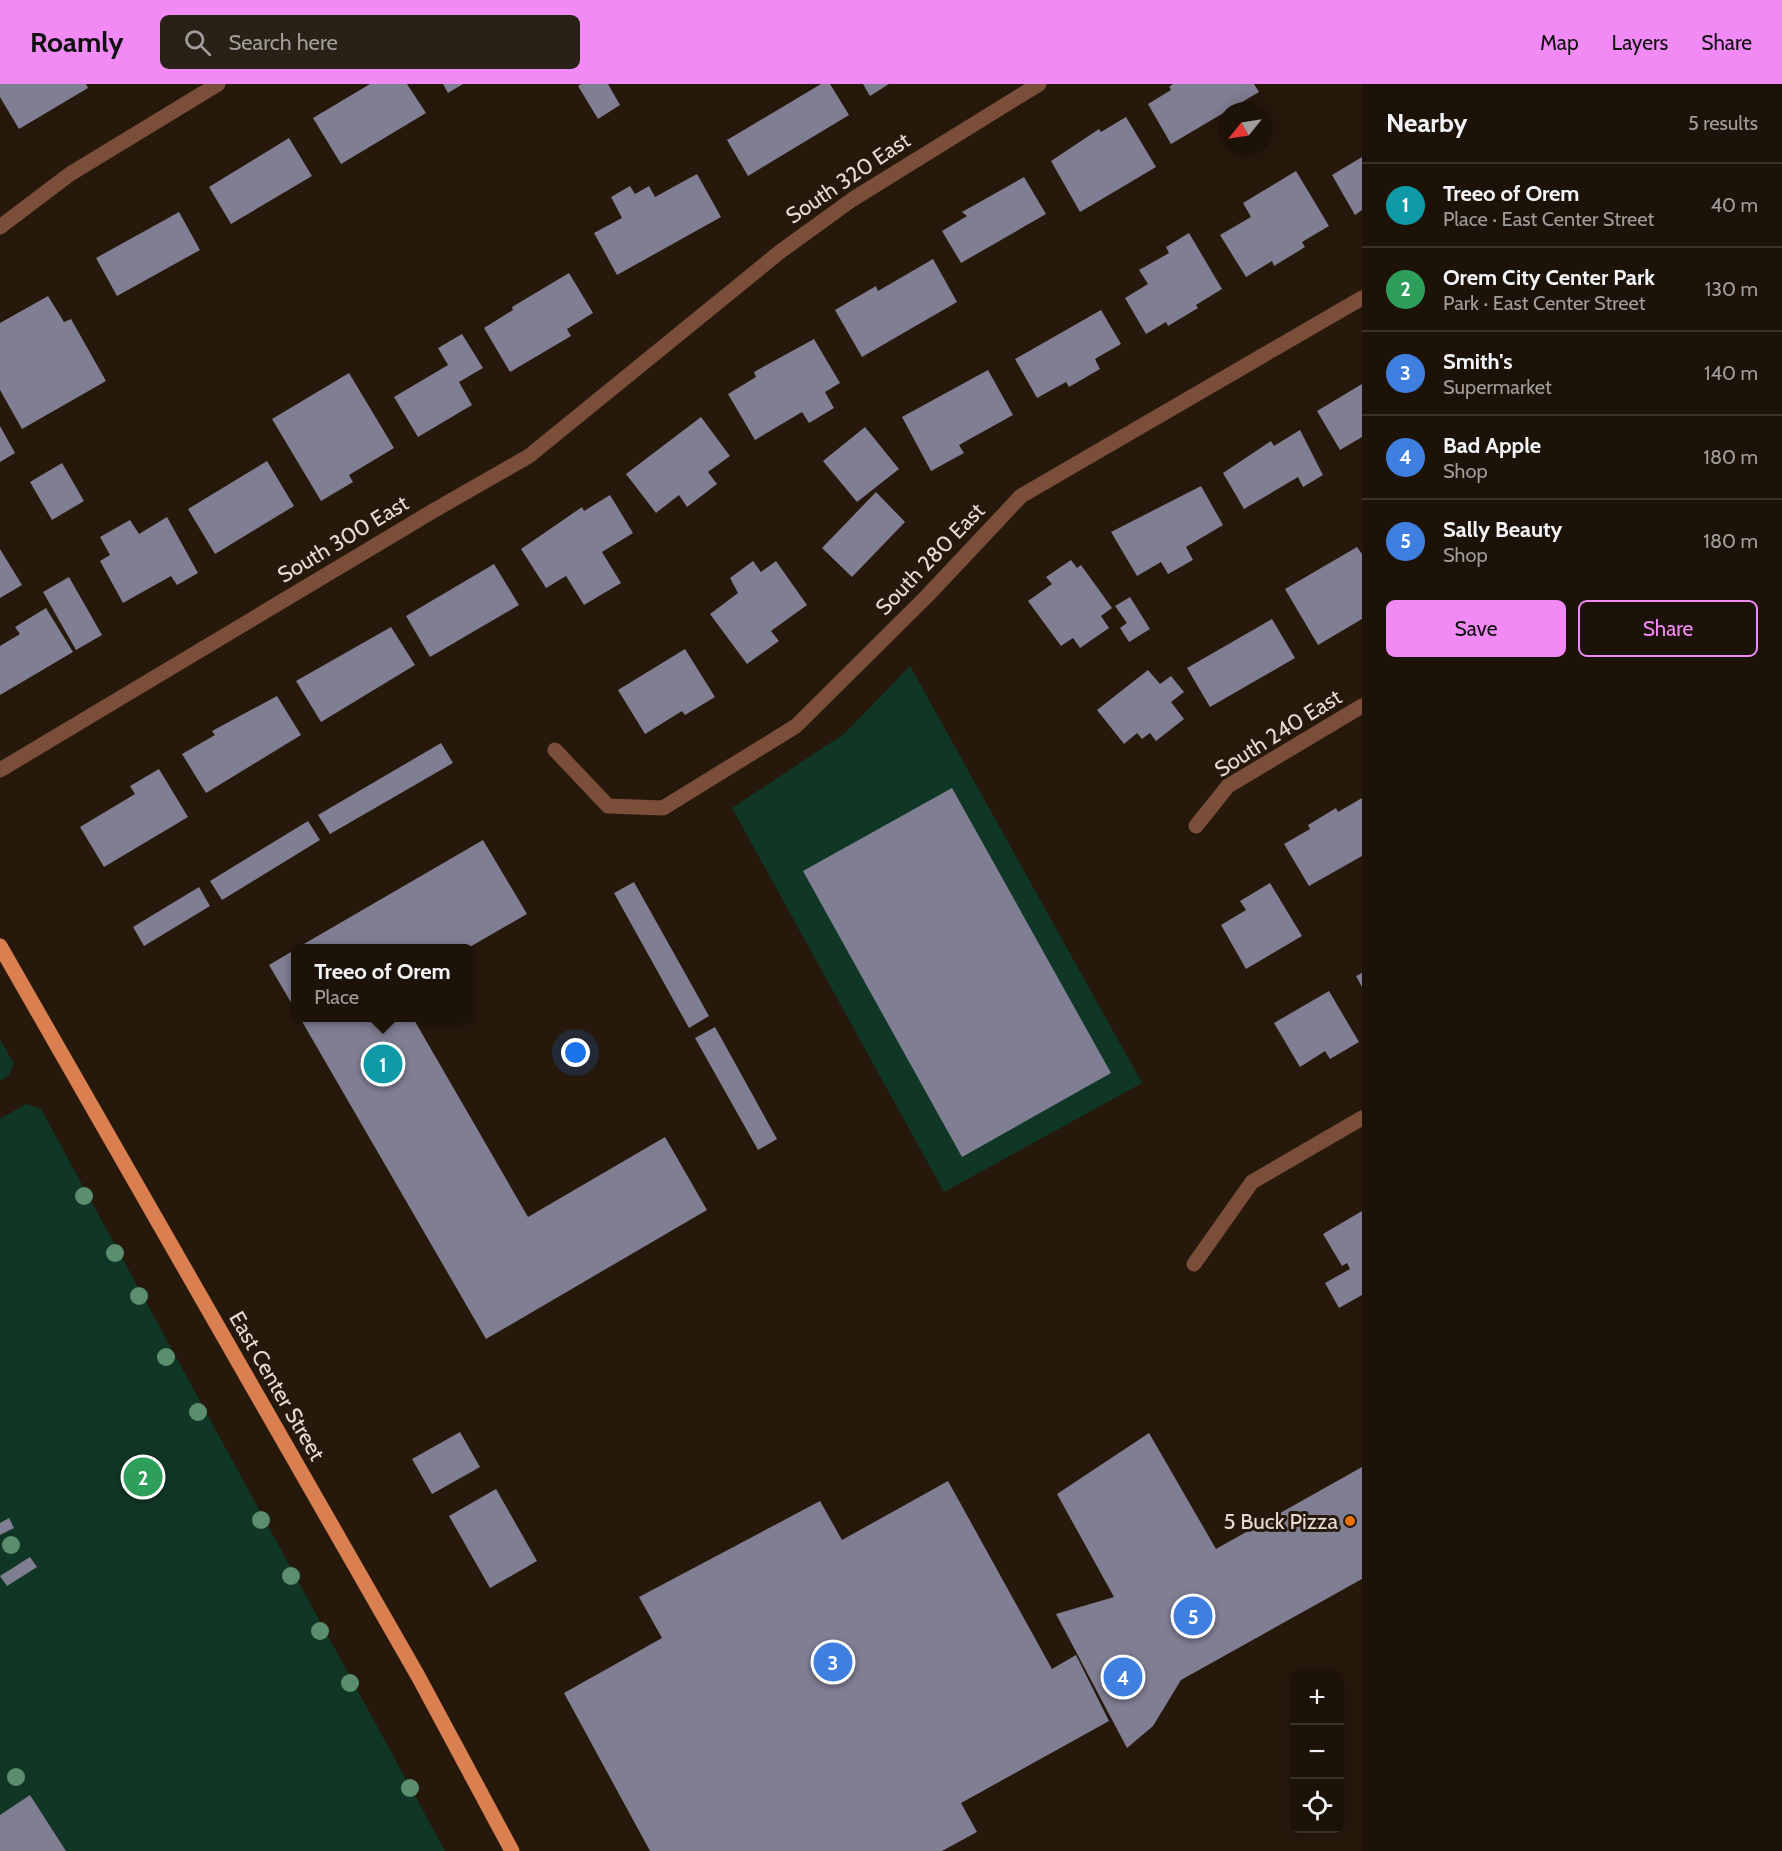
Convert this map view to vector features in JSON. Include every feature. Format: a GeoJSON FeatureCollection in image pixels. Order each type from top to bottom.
{"type":"FeatureCollection","features":[{"type":"Feature","properties":{"kind":"main road","name":"East Center Street"},"geometry":{"type":"LineString","coordinates":[[0,946],[418,1676],[512,1851]]}},
{"type":"Feature","properties":{"kind":"street"},"geometry":{"type":"LineString","coordinates":[[0,226],[70,174],[218,84]]}},
{"type":"Feature","properties":{"kind":"street","name":"South 320 East"},"geometry":{"type":"LineString","coordinates":[[693,323],[781,250],[853,199],[1039,84]]}},
{"type":"Feature","properties":{"kind":"street","name":"South 280 East"},"geometry":{"type":"LineString","coordinates":[[555,750],[608,806],[665,807],[796,726],[928,595],[1021,496],[1362,298]]}},
{"type":"Feature","properties":{"kind":"street","name":"South 300 East"},"geometry":{"type":"LineString","coordinates":[[0,770],[529,456],[693,323]]}},
{"type":"Feature","properties":{"kind":"street","name":"South 240 East"},"geometry":{"type":"LineString","coordinates":[[1196,826],[1228,786],[1362,706]]}},
{"type":"Feature","properties":{"kind":"street"},"geometry":{"type":"LineString","coordinates":[[1194,1264],[1252,1182],[1362,1118]]}},
{"type":"Feature","properties":{"kind":"green space"},"geometry":{"type":"Polygon","coordinates":[[[910,666],[1142,1083],[944,1192],[732,808],[844,734],[910,666]]]}},
{"type":"Feature","properties":{"kind":"green space"},"geometry":{"type":"Polygon","coordinates":[[[0,1039],[14,1064],[9,1075],[0,1081],[0,1039]]]}},
{"type":"Feature","properties":{"kind":"green space"},"geometry":{"type":"Polygon","coordinates":[[[26,1104],[41,1109],[445,1851],[66,1851],[30,1795],[0,1815],[0,1535],[14,1528],[9,1518],[0,1523],[0,1119],[26,1104]],[[30,1557],[1,1576],[6,1585],[37,1566],[30,1557]]]}},
{"type":"Feature","properties":{"kind":"building"},"geometry":{"type":"Polygon","coordinates":[[[0,84],[86,84],[88,88],[19,129],[0,97],[0,84]]]}},
{"type":"Feature","properties":{"kind":"building"},"geometry":{"type":"Polygon","coordinates":[[[370,84],[407,84],[426,113],[341,164],[313,118],[370,84]]]}},
{"type":"Feature","properties":{"kind":"building"},"geometry":{"type":"Polygon","coordinates":[[[443,84],[463,84],[448,93],[443,84]]]}},
{"type":"Feature","properties":{"kind":"building"},"geometry":{"type":"Polygon","coordinates":[[[608,84],[620,105],[598,119],[578,86],[608,84]]]}},
{"type":"Feature","properties":{"kind":"building"},"geometry":{"type":"Polygon","coordinates":[[[821,84],[830,84],[849,115],[748,176],[727,140],[821,84]]]}},
{"type":"Feature","properties":{"kind":"building"},"geometry":{"type":"Polygon","coordinates":[[[863,84],[889,84],[870,96],[863,84]]]}},
{"type":"Feature","properties":{"kind":"building"},"geometry":{"type":"Polygon","coordinates":[[[1173,84],[1254,84],[1259,92],[1242,102],[1218,102],[1218,116],[1171,144],[1148,104],[1171,90],[1169,87],[1173,84]]]}},
{"type":"Feature","properties":{"kind":"building"},"geometry":{"type":"Polygon","coordinates":[[[1126,117],[1156,167],[1080,212],[1051,161],[1099,129],[1101,132],[1126,117]]]}},
{"type":"Feature","properties":{"kind":"building"},"geometry":{"type":"Polygon","coordinates":[[[289,138],[312,176],[231,224],[209,187],[289,138]]]}},
{"type":"Feature","properties":{"kind":"building"},"geometry":{"type":"Polygon","coordinates":[[[1362,157],[1362,210],[1355,215],[1332,175],[1362,157]]]}},
{"type":"Feature","properties":{"kind":"building"},"geometry":{"type":"Polygon","coordinates":[[[1296,171],[1329,226],[1302,242],[1305,247],[1274,266],[1272,261],[1246,277],[1220,235],[1251,217],[1243,203],[1296,171]]]}},
{"type":"Feature","properties":{"kind":"building"},"geometry":{"type":"Polygon","coordinates":[[[697,174],[721,217],[617,275],[594,233],[622,218],[611,197],[630,186],[635,194],[649,186],[655,197],[697,174]]]}},
{"type":"Feature","properties":{"kind":"building"},"geometry":{"type":"Polygon","coordinates":[[[1024,177],[1046,214],[961,263],[942,231],[967,216],[962,212],[1024,177]]]}},
{"type":"Feature","properties":{"kind":"building"},"geometry":{"type":"Polygon","coordinates":[[[179,212],[200,250],[117,296],[96,258],[179,212]]]}},
{"type":"Feature","properties":{"kind":"building"},"geometry":{"type":"Polygon","coordinates":[[[1189,233],[1222,289],[1196,305],[1198,308],[1168,326],[1166,322],[1146,334],[1125,298],[1148,284],[1139,270],[1169,253],[1166,247],[1189,233]]]}},
{"type":"Feature","properties":{"kind":"building"},"geometry":{"type":"Polygon","coordinates":[[[933,259],[957,302],[862,357],[835,310],[876,286],[878,291],[933,259]]]}},
{"type":"Feature","properties":{"kind":"building"},"geometry":{"type":"Polygon","coordinates":[[[569,273],[593,313],[567,329],[571,336],[510,372],[484,328],[513,310],[512,307],[569,273]]]}},
{"type":"Feature","properties":{"kind":"building"},"geometry":{"type":"Polygon","coordinates":[[[48,296],[64,322],[71,319],[106,381],[22,429],[0,390],[0,323],[48,296]]]}},
{"type":"Feature","properties":{"kind":"building"},"geometry":{"type":"Polygon","coordinates":[[[1101,310],[1121,344],[1095,359],[1100,369],[1069,387],[1066,382],[1037,398],[1015,359],[1101,310]]]}},
{"type":"Feature","properties":{"kind":"building"},"geometry":{"type":"Polygon","coordinates":[[[462,334],[483,368],[459,382],[472,405],[418,437],[394,397],[448,365],[438,348],[462,334]]]}},
{"type":"Feature","properties":{"kind":"building"},"geometry":{"type":"Polygon","coordinates":[[[814,339],[840,383],[825,392],[834,408],[809,423],[802,412],[755,440],[728,394],[756,377],[754,372],[814,339]]]}},
{"type":"Feature","properties":{"kind":"building"},"geometry":{"type":"Polygon","coordinates":[[[988,370],[1013,415],[959,445],[964,453],[931,471],[902,417],[988,370]]]}},
{"type":"Feature","properties":{"kind":"building"},"geometry":{"type":"Polygon","coordinates":[[[349,373],[394,448],[349,475],[353,482],[321,501],[272,419],[349,373]]]}},
{"type":"Feature","properties":{"kind":"building"},"geometry":{"type":"Polygon","coordinates":[[[1362,384],[1362,437],[1340,450],[1317,411],[1362,384]]]}},
{"type":"Feature","properties":{"kind":"building"},"geometry":{"type":"Polygon","coordinates":[[[701,417],[730,456],[708,472],[717,484],[687,507],[679,495],[656,513],[626,474],[701,417]]]}},
{"type":"Feature","properties":{"kind":"building"},"geometry":{"type":"Polygon","coordinates":[[[0,426],[15,453],[0,462],[0,426]]]}},
{"type":"Feature","properties":{"kind":"building"},"geometry":{"type":"Polygon","coordinates":[[[865,427],[899,469],[857,502],[823,461],[865,427]]]}},
{"type":"Feature","properties":{"kind":"building"},"geometry":{"type":"Polygon","coordinates":[[[1300,430],[1323,475],[1303,487],[1298,477],[1244,509],[1223,473],[1271,441],[1274,446],[1300,430]]]}},
{"type":"Feature","properties":{"kind":"building"},"geometry":{"type":"Polygon","coordinates":[[[267,461],[294,506],[215,554],[188,509],[267,461]]]}},
{"type":"Feature","properties":{"kind":"building"},"geometry":{"type":"Polygon","coordinates":[[[62,463],[84,501],[52,520],[30,482],[62,463]]]}},
{"type":"Feature","properties":{"kind":"building"},"geometry":{"type":"Polygon","coordinates":[[[1201,486],[1223,525],[1186,547],[1193,560],[1168,574],[1161,562],[1137,576],[1111,532],[1201,486]]]}},
{"type":"Feature","properties":{"kind":"building"},"geometry":{"type":"Polygon","coordinates":[[[876,492],[905,522],[852,577],[822,548],[876,492]]]}},
{"type":"Feature","properties":{"kind":"building"},"geometry":{"type":"Polygon","coordinates":[[[610,495],[633,533],[602,552],[621,583],[584,605],[566,576],[546,588],[521,549],[582,507],[584,511],[610,495]]]}},
{"type":"Feature","properties":{"kind":"building"},"geometry":{"type":"Polygon","coordinates":[[[167,517],[198,573],[177,585],[171,576],[123,603],[100,561],[110,555],[100,537],[130,520],[139,534],[167,517]]]}},
{"type":"Feature","properties":{"kind":"building"},"geometry":{"type":"Polygon","coordinates":[[[1357,547],[1362,554],[1362,619],[1318,645],[1285,589],[1357,547]]]}},
{"type":"Feature","properties":{"kind":"building"},"geometry":{"type":"Polygon","coordinates":[[[0,549],[22,585],[0,598],[0,549]]]}},
{"type":"Feature","properties":{"kind":"building"},"geometry":{"type":"Polygon","coordinates":[[[1071,560],[1077,568],[1081,565],[1112,608],[1101,616],[1109,628],[1080,648],[1073,638],[1061,646],[1028,601],[1052,584],[1046,577],[1071,560]]]}},
{"type":"Feature","properties":{"kind":"building"},"geometry":{"type":"Polygon","coordinates":[[[753,561],[761,572],[776,561],[807,605],[771,631],[779,641],[747,664],[710,614],[738,593],[730,578],[753,561]]]}},
{"type":"Feature","properties":{"kind":"building"},"geometry":{"type":"Polygon","coordinates":[[[494,564],[519,605],[430,657],[406,616],[494,564]]]}},
{"type":"Feature","properties":{"kind":"building"},"geometry":{"type":"Polygon","coordinates":[[[69,577],[102,635],[76,650],[43,592],[69,577]]]}},
{"type":"Feature","properties":{"kind":"building"},"geometry":{"type":"Polygon","coordinates":[[[1130,597],[1150,629],[1129,642],[1120,628],[1127,623],[1115,606],[1130,597]]]}},
{"type":"Feature","properties":{"kind":"building"},"geometry":{"type":"Polygon","coordinates":[[[46,608],[73,652],[0,695],[0,646],[20,634],[15,627],[46,608]]]}},
{"type":"Feature","properties":{"kind":"building"},"geometry":{"type":"Polygon","coordinates":[[[1272,619],[1295,658],[1210,707],[1187,668],[1272,619]]]}},
{"type":"Feature","properties":{"kind":"building"},"geometry":{"type":"Polygon","coordinates":[[[391,627],[415,665],[321,722],[296,681],[391,627]]]}},
{"type":"Feature","properties":{"kind":"building"},"geometry":{"type":"Polygon","coordinates":[[[685,649],[715,697],[685,715],[682,711],[645,734],[618,690],[685,649]]]}},
{"type":"Feature","properties":{"kind":"building"},"geometry":{"type":"Polygon","coordinates":[[[1148,670],[1160,684],[1171,676],[1184,692],[1171,702],[1184,719],[1156,741],[1150,733],[1142,739],[1137,733],[1124,744],[1097,710],[1148,670]]]}},
{"type":"Feature","properties":{"kind":"building"},"geometry":{"type":"Polygon","coordinates":[[[277,696],[301,735],[206,793],[182,754],[215,735],[212,731],[277,696]]]}},
{"type":"Feature","properties":{"kind":"building"},"geometry":{"type":"Polygon","coordinates":[[[441,743],[453,763],[330,834],[318,815],[441,743]]]}},
{"type":"Feature","properties":{"kind":"building"},"geometry":{"type":"Polygon","coordinates":[[[159,769],[188,817],[104,867],[80,827],[135,794],[130,786],[159,769]]]}},
{"type":"Feature","properties":{"kind":"building"},"geometry":{"type":"Polygon","coordinates":[[[952,788],[1111,1073],[962,1157],[803,871],[952,788]]]}},
{"type":"Feature","properties":{"kind":"building"},"geometry":{"type":"Polygon","coordinates":[[[1362,798],[1362,856],[1309,886],[1284,844],[1310,829],[1308,825],[1336,808],[1338,812],[1362,798]]]}},
{"type":"Feature","properties":{"kind":"building"},"geometry":{"type":"Polygon","coordinates":[[[308,821],[320,840],[222,900],[210,881],[308,821]]]}},
{"type":"Feature","properties":{"kind":"building"},"geometry":{"type":"Polygon","coordinates":[[[483,840],[527,914],[474,945],[304,944],[483,840]]]}},
{"type":"Feature","properties":{"kind":"building"},"geometry":{"type":"Polygon","coordinates":[[[634,882],[709,1016],[689,1028],[614,893],[634,882]]]}},
{"type":"Feature","properties":{"kind":"building"},"geometry":{"type":"Polygon","coordinates":[[[1270,883],[1302,936],[1246,969],[1221,925],[1246,910],[1240,901],[1270,883]]]}},
{"type":"Feature","properties":{"kind":"building"},"geometry":{"type":"Polygon","coordinates":[[[199,887],[210,906],[144,946],[133,927],[199,887]]]}},
{"type":"Feature","properties":{"kind":"building"},"geometry":{"type":"Polygon","coordinates":[[[291,952],[291,1002],[269,965],[291,952]]]}},
{"type":"Feature","properties":{"kind":"building"},"geometry":{"type":"Polygon","coordinates":[[[1362,973],[1362,987],[1356,976],[1362,973]]]}},
{"type":"Feature","properties":{"kind":"building"},"geometry":{"type":"Polygon","coordinates":[[[1329,991],[1359,1042],[1330,1059],[1325,1051],[1300,1067],[1274,1023],[1329,991]]]}},
{"type":"Feature","properties":{"kind":"building"},"geometry":{"type":"Polygon","coordinates":[[[302,1022],[415,1022],[528,1217],[665,1137],[707,1210],[486,1339],[302,1022]]]}},
{"type":"Feature","properties":{"kind":"building"},"geometry":{"type":"Polygon","coordinates":[[[715,1027],[777,1139],[758,1150],[695,1038],[715,1027]]]}},
{"type":"Feature","properties":{"kind":"building"},"geometry":{"type":"Polygon","coordinates":[[[1362,1211],[1362,1295],[1339,1308],[1325,1283],[1350,1269],[1347,1263],[1342,1266],[1323,1234],[1362,1211]]]}},
{"type":"Feature","properties":{"kind":"building"},"geometry":{"type":"Polygon","coordinates":[[[460,1432],[480,1467],[432,1494],[412,1459],[460,1432]]]}},
{"type":"Feature","properties":{"kind":"building"},"geometry":{"type":"Polygon","coordinates":[[[1149,1433],[1216,1549],[1362,1467],[1362,1579],[1181,1680],[1153,1726],[1127,1748],[1056,1614],[1114,1597],[1057,1494],[1149,1433]]]}},
{"type":"Feature","properties":{"kind":"building"},"geometry":{"type":"Polygon","coordinates":[[[948,1481],[1052,1669],[1076,1655],[1109,1721],[961,1803],[977,1832],[942,1851],[650,1851],[564,1693],[662,1638],[639,1597],[820,1501],[842,1540],[948,1481]]]}},
{"type":"Feature","properties":{"kind":"building"},"geometry":{"type":"Polygon","coordinates":[[[496,1489],[537,1561],[490,1588],[449,1516],[496,1489]]]}},
{"type":"Feature","properties":{"kind":"building"},"geometry":{"type":"Polygon","coordinates":[[[9,1518],[14,1528],[0,1535],[0,1523],[9,1518]]]}},
{"type":"Feature","properties":{"kind":"building"},"geometry":{"type":"Polygon","coordinates":[[[30,1557],[37,1567],[7,1586],[0,1576],[30,1557]]]}},
{"type":"Feature","properties":{"kind":"building"},"geometry":{"type":"Polygon","coordinates":[[[30,1795],[66,1851],[0,1851],[0,1815],[30,1795]]]}},
{"type":"Feature","properties":{"kind":"place","name":"Treeo of Orem"},"geometry":{"type":"Point","coordinates":[383,1064]}},
{"type":"Feature","properties":{"kind":"place","name":"Orem City Center Park"},"geometry":{"type":"Point","coordinates":[143,1477]}},
{"type":"Feature","properties":{"kind":"place","name":"5 Buck Pizza"},"geometry":{"type":"Point","coordinates":[1350,1521]}},
{"type":"Feature","properties":{"kind":"place","name":"Sally Beauty"},"geometry":{"type":"Point","coordinates":[1193,1616]}},
{"type":"Feature","properties":{"kind":"place","name":"Smith's"},"geometry":{"type":"Point","coordinates":[833,1662]}},
{"type":"Feature","properties":{"kind":"place","name":"Bad Apple"},"geometry":{"type":"Point","coordinates":[1123,1677]}}]}
